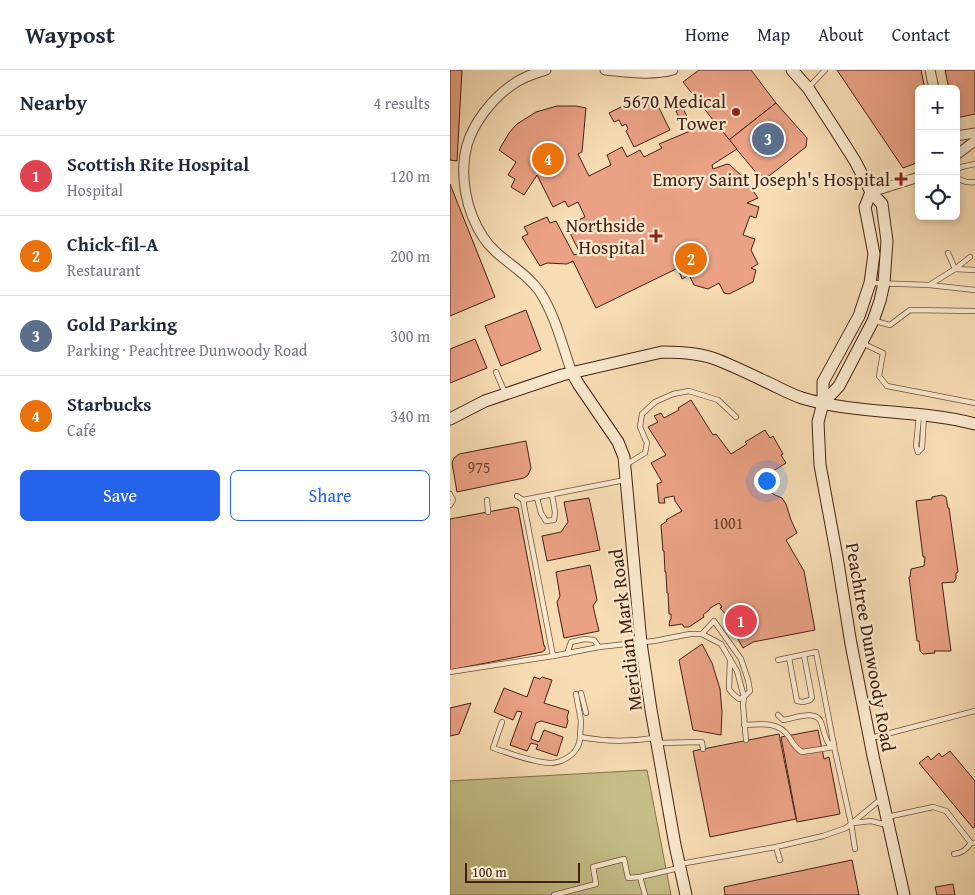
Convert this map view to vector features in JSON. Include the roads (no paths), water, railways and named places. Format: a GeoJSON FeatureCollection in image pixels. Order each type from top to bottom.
{"type":"FeatureCollection","features":[{"type":"Feature","properties":{"kind":"main road"},"geometry":{"type":"LineString","coordinates":[[792,70],[808,88],[855,161],[871,192],[882,204],[885,224],[886,254],[884,283],[880,301],[873,321],[839,386],[823,403]]}},
{"type":"Feature","properties":{"kind":"main road","name":"Peachtree Dunwoody Road"},"geometry":{"type":"LineString","coordinates":[[871,192],[866,207],[874,246],[870,283],[856,322],[823,382],[823,403],[818,422],[820,465],[851,644],[904,895]]}},
{"type":"Feature","properties":{"kind":"main road"},"geometry":{"type":"LineString","coordinates":[[450,419],[485,401],[572,373],[662,352],[676,352],[697,354],[717,360],[800,397],[823,403],[922,415],[975,424]]}},
{"type":"Feature","properties":{"kind":"main road","name":"Meridian Mark Road"},"geometry":{"type":"LineString","coordinates":[[572,373],[622,450],[625,465],[641,643],[656,740],[686,895]]}},
{"type":"Feature","properties":{"kind":"street"},"geometry":{"type":"LineString","coordinates":[[546,70],[529,75],[512,84],[488,109],[467,145],[464,176],[466,196],[472,217],[483,238],[499,255],[532,282],[540,292],[558,326],[572,373]]}},
{"type":"Feature","properties":{"kind":"street"},"geometry":{"type":"LineString","coordinates":[[605,70],[646,73],[673,70]]}},
{"type":"Feature","properties":{"kind":"street"},"geometry":{"type":"LineString","coordinates":[[930,70],[933,85]]}},
{"type":"Feature","properties":{"kind":"street"},"geometry":{"type":"LineString","coordinates":[[960,135],[975,133]]}},
{"type":"Feature","properties":{"kind":"street"},"geometry":{"type":"LineString","coordinates":[[960,152],[975,141]]}},
{"type":"Feature","properties":{"kind":"street"},"geometry":{"type":"LineString","coordinates":[[871,192],[915,178]]}},
{"type":"Feature","properties":{"kind":"lane"},"geometry":{"type":"LineString","coordinates":[[808,88],[825,70]]}},
{"type":"Feature","properties":{"kind":"lane"},"geometry":{"type":"LineString","coordinates":[[960,168],[975,164]]}},
{"type":"Feature","properties":{"kind":"lane"},"geometry":{"type":"LineString","coordinates":[[960,180],[970,183],[975,182]]}},
{"type":"Feature","properties":{"kind":"lane"},"geometry":{"type":"LineString","coordinates":[[948,253],[955,269]]}},
{"type":"Feature","properties":{"kind":"lane"},"geometry":{"type":"LineString","coordinates":[[929,285],[970,257]]}},
{"type":"Feature","properties":{"kind":"lane"},"geometry":{"type":"LineString","coordinates":[[955,269],[975,270]]}},
{"type":"Feature","properties":{"kind":"lane"},"geometry":{"type":"LineString","coordinates":[[870,283],[929,285],[975,290]]}},
{"type":"Feature","properties":{"kind":"lane"},"geometry":{"type":"LineString","coordinates":[[873,321],[890,326],[910,310],[975,311]]}},
{"type":"Feature","properties":{"kind":"lane"},"geometry":{"type":"LineString","coordinates":[[861,342],[883,354],[879,376],[888,386],[975,403]]}},
{"type":"Feature","properties":{"kind":"lane"},"geometry":{"type":"LineString","coordinates":[[496,372],[505,395]]}},
{"type":"Feature","properties":{"kind":"lane"},"geometry":{"type":"LineString","coordinates":[[625,465],[645,453],[647,443],[640,428],[642,414],[655,402],[673,394],[689,391],[718,400],[736,416]]}},
{"type":"Feature","properties":{"kind":"lane"},"geometry":{"type":"LineString","coordinates":[[922,415],[922,448],[918,452],[916,446],[922,415]]}},
{"type":"Feature","properties":{"kind":"lane"},"geometry":{"type":"LineString","coordinates":[[517,496],[523,500],[537,498],[626,480]]}},
{"type":"Feature","properties":{"kind":"lane"},"geometry":{"type":"LineString","coordinates":[[450,494],[453,500],[450,505]]}},
{"type":"Feature","properties":{"kind":"lane"},"geometry":{"type":"LineString","coordinates":[[537,498],[541,513],[546,521],[554,520],[556,512],[552,495]]}},
{"type":"Feature","properties":{"kind":"lane"},"geometry":{"type":"LineString","coordinates":[[487,500],[488,512]]}},
{"type":"Feature","properties":{"kind":"lane"},"geometry":{"type":"LineString","coordinates":[[523,500],[553,656]]}},
{"type":"Feature","properties":{"kind":"lane"},"geometry":{"type":"LineString","coordinates":[[539,619],[546,617]]}},
{"type":"Feature","properties":{"kind":"lane"},"geometry":{"type":"LineString","coordinates":[[702,634],[714,621],[741,659],[750,691],[739,699],[729,689],[730,658]]}},
{"type":"Feature","properties":{"kind":"lane"},"geometry":{"type":"LineString","coordinates":[[450,672],[599,648],[702,634],[721,644],[737,671],[744,697],[746,740]]}},
{"type":"Feature","properties":{"kind":"lane"},"geometry":{"type":"LineString","coordinates":[[567,654],[571,642],[585,639],[594,640],[599,648]]}},
{"type":"Feature","properties":{"kind":"lane"},"geometry":{"type":"LineString","coordinates":[[778,660],[816,652],[855,850]]}},
{"type":"Feature","properties":{"kind":"lane"},"geometry":{"type":"LineString","coordinates":[[789,658],[797,701],[803,702],[812,698],[804,655]]}},
{"type":"Feature","properties":{"kind":"lane"},"geometry":{"type":"LineString","coordinates":[[502,722],[493,748],[537,761],[552,763],[566,758],[579,745],[583,713],[579,694]]}},
{"type":"Feature","properties":{"kind":"lane"},"geometry":{"type":"LineString","coordinates":[[870,738],[975,711]]}},
{"type":"Feature","properties":{"kind":"lane"},"geometry":{"type":"LineString","coordinates":[[778,715],[784,720],[812,715],[818,717],[822,722],[826,740],[829,744],[834,745]]}},
{"type":"Feature","properties":{"kind":"lane"},"geometry":{"type":"LineString","coordinates":[[744,725],[770,724],[783,730],[794,747],[802,752],[834,745]]}},
{"type":"Feature","properties":{"kind":"lane"},"geometry":{"type":"LineString","coordinates":[[580,737],[628,742],[656,740],[673,743],[702,742],[703,749]]}},
{"type":"Feature","properties":{"kind":"lane"},"geometry":{"type":"LineString","coordinates":[[554,895],[596,884],[593,867],[624,859],[628,878],[640,877],[680,866],[823,836],[846,828],[882,798]]}},
{"type":"Feature","properties":{"kind":"lane"},"geometry":{"type":"LineString","coordinates":[[851,823],[888,821],[933,807],[946,812],[973,843],[967,849],[954,854]]}},
{"type":"Feature","properties":{"kind":"lane"},"geometry":{"type":"LineString","coordinates":[[776,847],[780,860]]}},
{"type":"Feature","properties":{"kind":"lane"},"geometry":{"type":"LineString","coordinates":[[640,877],[645,895]]}},
{"type":"Feature","properties":{"kind":"place","name":"5670 Medical Tower"},"geometry":{"type":"Point","coordinates":[736,112]}},
{"type":"Feature","properties":{"kind":"place","name":"Gold Parking"},"geometry":{"type":"Point","coordinates":[768,139]}},
{"type":"Feature","properties":{"kind":"place","name":"Starbucks"},"geometry":{"type":"Point","coordinates":[548,159]}},
{"type":"Feature","properties":{"kind":"place","name":"Emory Saint Joseph's Hospital"},"geometry":{"type":"Point","coordinates":[901,179]}},
{"type":"Feature","properties":{"kind":"place","name":"Northside Hospital"},"geometry":{"type":"Point","coordinates":[656,236]}},
{"type":"Feature","properties":{"kind":"place","name":"Chick-fil-A"},"geometry":{"type":"Point","coordinates":[691,259]}},
{"type":"Feature","properties":{"kind":"place","name":"Scottish Rite Hospital"},"geometry":{"type":"Point","coordinates":[741,621]}}]}
